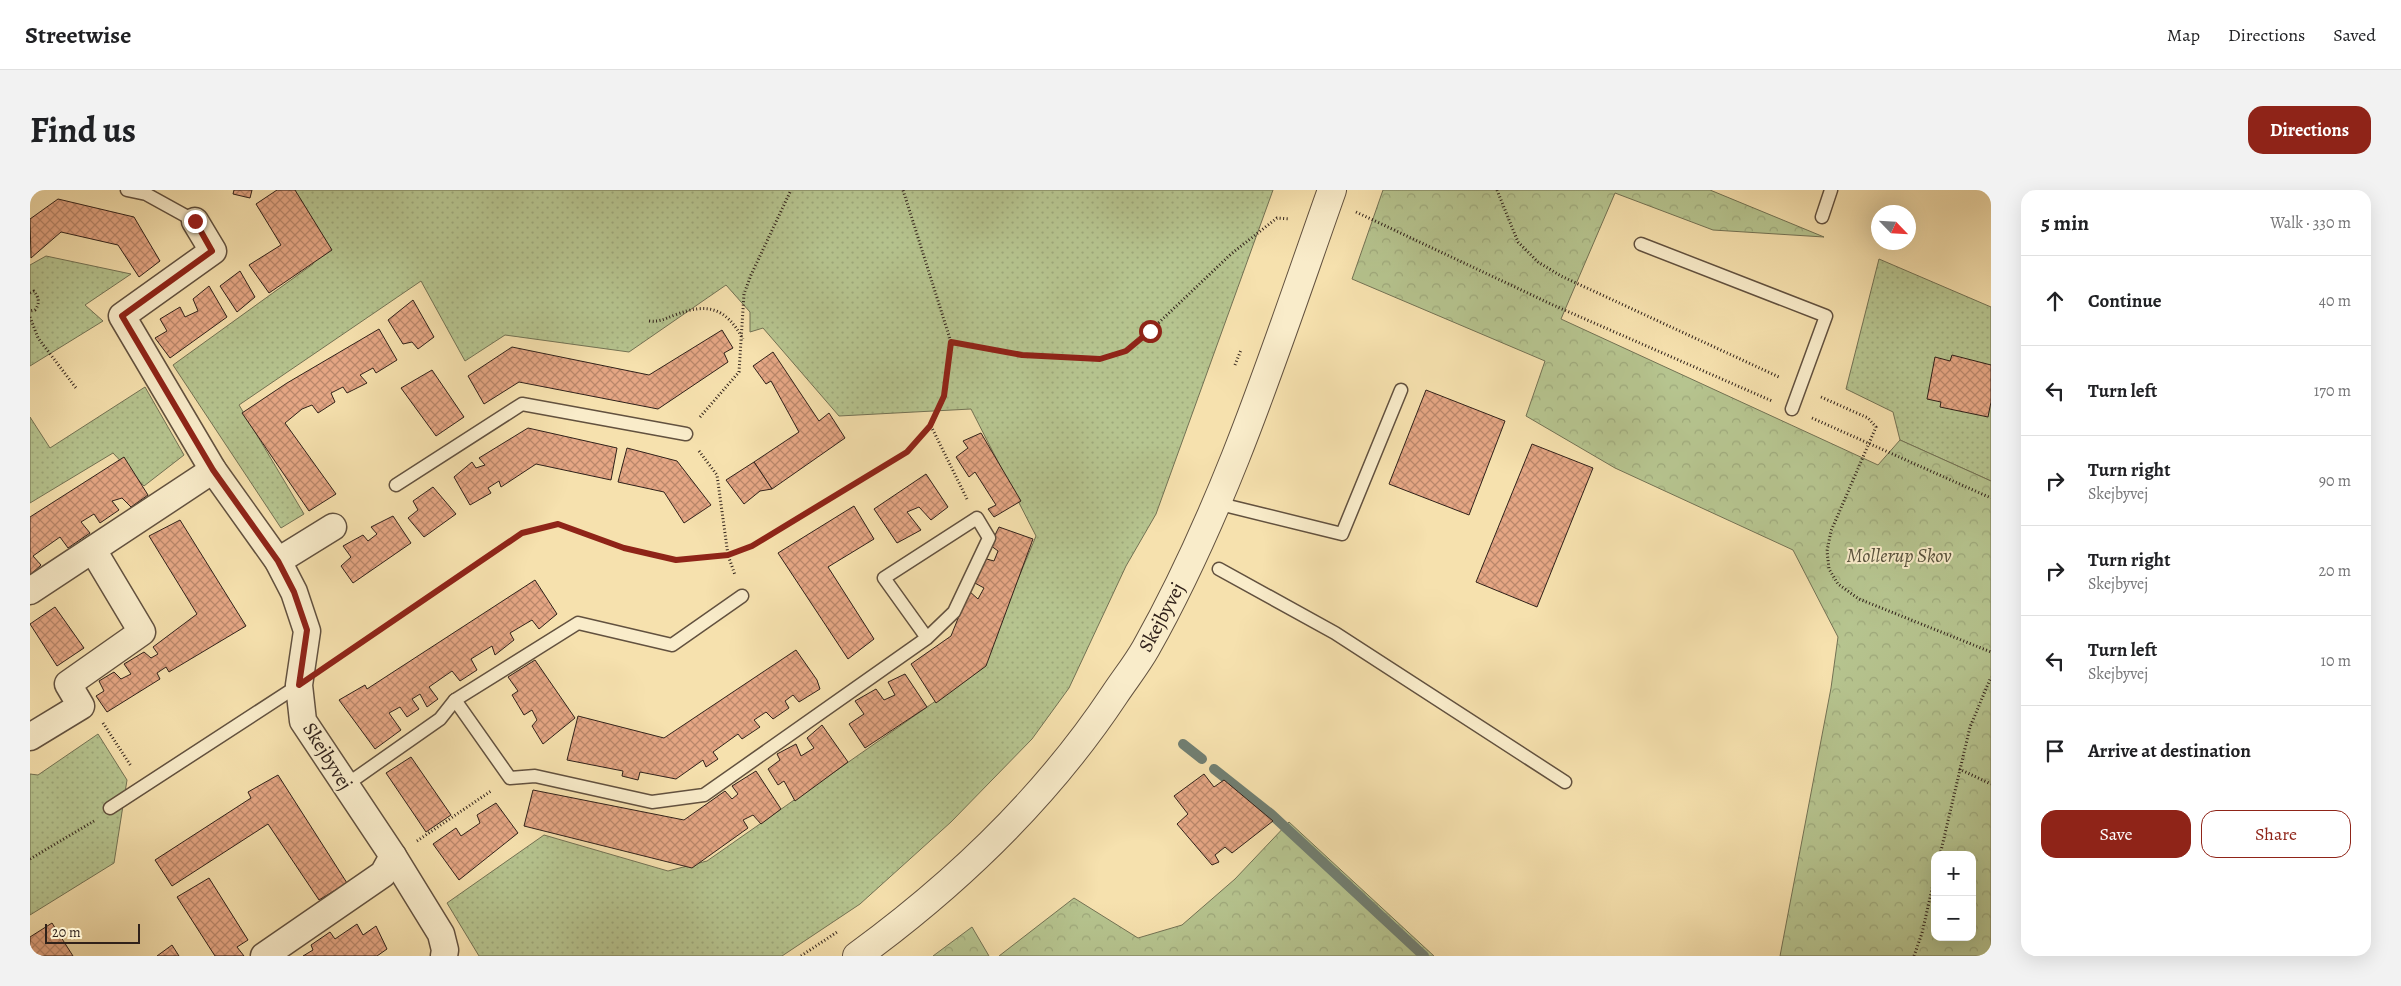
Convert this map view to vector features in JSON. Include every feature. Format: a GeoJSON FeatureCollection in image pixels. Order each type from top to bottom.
{"type":"FeatureCollection","features":[{"type":"Feature","properties":{"kind":"street","name":"Skejbyvej"},"geometry":{"type":"LineString","coordinates":[[857,956],[904,921],[968,867],[1033,801],[1092,729],[1145,650],[1216,503],[1264,384],[1330,194]]}},
{"type":"Feature","properties":{"kind":"street","name":"Skejbyvej"},"geometry":{"type":"LineString","coordinates":[[195,221],[212,251],[122,316],[213,470],[278,561],[294,592],[307,630],[299,685],[303,721],[393,856],[441,934],[445,950],[444,956]]}},
{"type":"Feature","properties":{"kind":"street"},"geometry":{"type":"LineString","coordinates":[[30,591],[213,470]]}},
{"type":"Feature","properties":{"kind":"street"},"geometry":{"type":"LineString","coordinates":[[278,561],[333,527]]}},
{"type":"Feature","properties":{"kind":"street"},"geometry":{"type":"LineString","coordinates":[[30,737],[81,706],[68,684],[142,632],[93,550]]}},
{"type":"Feature","properties":{"kind":"street"},"geometry":{"type":"LineString","coordinates":[[264,956],[383,874],[393,856]]}},
{"type":"Feature","properties":{"kind":"lane"},"geometry":{"type":"LineString","coordinates":[[127,190],[146,194],[195,221]]}},
{"type":"Feature","properties":{"kind":"lane"},"geometry":{"type":"LineString","coordinates":[[1822,217],[1831,190]]}},
{"type":"Feature","properties":{"kind":"lane"},"geometry":{"type":"LineString","coordinates":[[1641,244],[1826,316],[1792,409]]}},
{"type":"Feature","properties":{"kind":"lane"},"geometry":{"type":"LineString","coordinates":[[1216,503],[1342,534],[1401,390]]}},
{"type":"Feature","properties":{"kind":"lane"},"geometry":{"type":"LineString","coordinates":[[396,485],[522,404],[686,434]]}},
{"type":"Feature","properties":{"kind":"lane"},"geometry":{"type":"LineString","coordinates":[[455,700],[510,778],[535,776],[652,802],[704,795],[927,638],[954,612],[988,538],[978,518],[884,578],[927,638]]}},
{"type":"Feature","properties":{"kind":"lane"},"geometry":{"type":"LineString","coordinates":[[1219,569],[1335,633],[1565,782]]}},
{"type":"Feature","properties":{"kind":"lane"},"geometry":{"type":"LineString","coordinates":[[346,786],[440,719],[455,700],[578,623],[672,645],[742,596]]}},
{"type":"Feature","properties":{"kind":"lane"},"geometry":{"type":"LineString","coordinates":[[110,808],[299,685]]}},
{"type":"Feature","properties":{"kind":"path"},"geometry":{"type":"LineString","coordinates":[[686,434],[739,372],[743,340],[744,294],[791,190]]}},
{"type":"Feature","properties":{"kind":"path"},"geometry":{"type":"LineString","coordinates":[[299,685],[522,533],[558,524],[624,548],[676,560],[728,555],[752,546],[907,452],[930,426],[944,396],[951,342],[903,190]]}},
{"type":"Feature","properties":{"kind":"path"},"geometry":{"type":"LineString","coordinates":[[1497,190],[1518,242],[1538,262],[1561,276],[1868,418],[1876,427],[1831,531],[1827,551],[1829,568],[1838,584],[1858,599],[1991,652]]}},
{"type":"Feature","properties":{"kind":"path"},"geometry":{"type":"LineString","coordinates":[[1330,194],[1553,305],[1991,498]]}},
{"type":"Feature","properties":{"kind":"path"},"geometry":{"type":"LineString","coordinates":[[1286,228],[1292,212]]}},
{"type":"Feature","properties":{"kind":"path"},"geometry":{"type":"LineString","coordinates":[[951,342],[1022,355],[1090,359],[1100,359],[1126,351],[1150,331],[1231,254],[1278,218],[1319,226]]}},
{"type":"Feature","properties":{"kind":"path"},"geometry":{"type":"LineString","coordinates":[[30,292],[34,291],[38,297],[39,305],[35,310],[30,311]]}},
{"type":"Feature","properties":{"kind":"path"},"geometry":{"type":"LineString","coordinates":[[649,321],[660,322],[694,309],[710,308],[726,316],[743,340]]}},
{"type":"Feature","properties":{"kind":"path"},"geometry":{"type":"LineString","coordinates":[[30,317],[38,338],[76,388]]}},
{"type":"Feature","properties":{"kind":"path"},"geometry":{"type":"LineString","coordinates":[[1232,374],[1242,346]]}},
{"type":"Feature","properties":{"kind":"path"},"geometry":{"type":"LineString","coordinates":[[930,426],[978,518]]}},
{"type":"Feature","properties":{"kind":"path"},"geometry":{"type":"LineString","coordinates":[[711,467],[717,475],[728,555],[742,596]]}},
{"type":"Feature","properties":{"kind":"path"},"geometry":{"type":"LineString","coordinates":[[1941,851],[1970,727],[1991,677]]}},
{"type":"Feature","properties":{"kind":"path"},"geometry":{"type":"LineString","coordinates":[[81,706],[99,716],[144,786]]}},
{"type":"Feature","properties":{"kind":"path"},"geometry":{"type":"LineString","coordinates":[[1959,769],[1991,784]]}},
{"type":"Feature","properties":{"kind":"path"},"geometry":{"type":"LineString","coordinates":[[393,856],[510,778]]}},
{"type":"Feature","properties":{"kind":"path"},"geometry":{"type":"LineString","coordinates":[[30,859],[92,822],[110,808]]}},
{"type":"Feature","properties":{"kind":"path"},"geometry":{"type":"LineString","coordinates":[[1914,956],[1922,933],[1931,894]]}},
{"type":"Feature","properties":{"kind":"path"},"geometry":{"type":"LineString","coordinates":[[802,956],[838,930]]}},
{"type":"Feature","properties":{"kind":"green space"},"geometry":{"type":"Polygon","coordinates":[[[290,190],[1273,190],[1156,514],[1126,566],[1069,688],[1032,739],[951,822],[860,904],[782,956],[479,956],[447,903],[544,835],[668,871],[707,861],[980,670],[1036,536],[971,409],[839,416],[763,328],[750,332],[750,312],[726,285],[629,352],[505,335],[465,361],[421,281],[239,405],[304,514],[281,528],[173,365],[313,264],[318,242],[290,190]]]}},
{"type":"Feature","properties":{"kind":"green space","name":"Mollerup Skov"},"geometry":{"type":"Polygon","coordinates":[[[1383,190],[1710,190],[1824,237],[1713,230],[1615,193],[1561,319],[1878,465],[1900,440],[1991,481],[1991,956],[1780,956],[1831,688],[1838,637],[1793,550],[1615,468],[1526,416],[1545,361],[1352,279],[1383,190]]]}},
{"type":"Feature","properties":{"kind":"green space"},"geometry":{"type":"Polygon","coordinates":[[[46,256],[131,274],[85,305],[103,321],[30,366],[30,265],[46,256]]]}},
{"type":"Feature","properties":{"kind":"green space"},"geometry":{"type":"Polygon","coordinates":[[[1879,259],[1991,307],[1991,481],[1900,440],[1893,412],[1846,389],[1879,259]]]}},
{"type":"Feature","properties":{"kind":"green space"},"geometry":{"type":"Polygon","coordinates":[[[145,387],[184,455],[144,486],[113,453],[30,503],[30,417],[50,448],[145,387]]]}},
{"type":"Feature","properties":{"kind":"green space"},"geometry":{"type":"Polygon","coordinates":[[[98,734],[127,780],[114,863],[30,915],[30,774],[38,775],[98,734]]]}},
{"type":"Feature","properties":{"kind":"green space"},"geometry":{"type":"Polygon","coordinates":[[[1289,822],[1434,956],[999,956],[1074,898],[1138,938],[1182,925],[1235,879],[1289,822]]]}},
{"type":"Feature","properties":{"kind":"green space"},"geometry":{"type":"Polygon","coordinates":[[[972,927],[989,956],[933,956],[972,927]]]}},
{"type":"Feature","properties":{"kind":"building"},"geometry":{"type":"Polygon","coordinates":[[[234,190],[252,190],[250,198],[233,194],[234,190]]]}},
{"type":"Feature","properties":{"kind":"building"},"geometry":{"type":"Polygon","coordinates":[[[277,190],[295,190],[332,250],[269,293],[249,265],[281,245],[256,204],[277,190]]]}},
{"type":"Feature","properties":{"kind":"building"},"geometry":{"type":"Polygon","coordinates":[[[58,199],[134,217],[160,261],[139,277],[118,245],[61,232],[31,258],[30,219],[58,199]]]}},
{"type":"Feature","properties":{"kind":"building"},"geometry":{"type":"Polygon","coordinates":[[[240,271],[255,297],[237,312],[220,286],[240,271]]]}},
{"type":"Feature","properties":{"kind":"building"},"geometry":{"type":"Polygon","coordinates":[[[209,286],[227,317],[170,358],[155,338],[167,331],[160,319],[180,307],[185,317],[198,311],[193,299],[209,286]]]}},
{"type":"Feature","properties":{"kind":"building"},"geometry":{"type":"Polygon","coordinates":[[[413,300],[434,337],[418,349],[412,342],[403,344],[388,320],[413,300]]]}},
{"type":"Feature","properties":{"kind":"building"},"geometry":{"type":"Polygon","coordinates":[[[379,329],[397,360],[376,373],[373,368],[360,375],[367,383],[347,393],[343,387],[331,393],[335,402],[318,413],[312,405],[302,409],[285,423],[336,494],[309,511],[242,413],[287,383],[379,329]]]}},
{"type":"Feature","properties":{"kind":"building"},"geometry":{"type":"Polygon","coordinates":[[[722,330],[733,348],[724,353],[728,362],[658,409],[519,382],[484,404],[468,376],[512,347],[649,375],[722,330]]]}},
{"type":"Feature","properties":{"kind":"building"},"geometry":{"type":"Polygon","coordinates":[[[773,352],[819,421],[829,413],[845,438],[772,489],[754,462],[799,432],[771,381],[766,384],[753,366],[773,352]]]}},
{"type":"Feature","properties":{"kind":"building"},"geometry":{"type":"Polygon","coordinates":[[[1952,355],[1991,365],[1991,402],[1988,417],[1940,407],[1941,402],[1927,399],[1935,357],[1950,361],[1952,355]]]}},
{"type":"Feature","properties":{"kind":"building"},"geometry":{"type":"Polygon","coordinates":[[[432,370],[464,417],[436,436],[401,388],[432,370]]]}},
{"type":"Feature","properties":{"kind":"building"},"geometry":{"type":"Polygon","coordinates":[[[1426,390],[1505,421],[1469,515],[1389,484],[1426,390]]]}},
{"type":"Feature","properties":{"kind":"building"},"geometry":{"type":"Polygon","coordinates":[[[528,428],[617,448],[611,480],[536,464],[501,487],[499,481],[488,488],[491,493],[470,505],[454,477],[472,462],[476,468],[485,465],[479,458],[528,428]]]}},
{"type":"Feature","properties":{"kind":"building"},"geometry":{"type":"Polygon","coordinates":[[[981,433],[1021,501],[994,517],[988,509],[996,505],[975,472],[969,477],[956,457],[968,448],[963,441],[981,433]]]}},
{"type":"Feature","properties":{"kind":"building"},"geometry":{"type":"Polygon","coordinates":[[[1532,444],[1593,468],[1537,607],[1476,582],[1532,444]]]}},
{"type":"Feature","properties":{"kind":"building"},"geometry":{"type":"Polygon","coordinates":[[[627,448],[677,461],[711,505],[684,523],[664,492],[618,482],[627,448]]]}},
{"type":"Feature","properties":{"kind":"building"},"geometry":{"type":"Polygon","coordinates":[[[124,457],[148,495],[131,507],[122,498],[112,501],[119,510],[100,523],[94,514],[81,522],[90,533],[68,548],[60,537],[33,556],[41,565],[30,575],[30,517],[124,457]]]}},
{"type":"Feature","properties":{"kind":"building"},"geometry":{"type":"Polygon","coordinates":[[[754,462],[772,489],[760,491],[744,504],[726,480],[754,462]]]}},
{"type":"Feature","properties":{"kind":"building"},"geometry":{"type":"Polygon","coordinates":[[[926,474],[948,507],[931,520],[919,507],[907,512],[921,530],[897,543],[874,509],[926,474]]]}},
{"type":"Feature","properties":{"kind":"building"},"geometry":{"type":"Polygon","coordinates":[[[433,487],[456,514],[424,537],[408,518],[418,510],[413,501],[433,487]]]}},
{"type":"Feature","properties":{"kind":"building"},"geometry":{"type":"Polygon","coordinates":[[[854,506],[874,539],[828,567],[874,639],[848,659],[778,553],[854,506]]]}},
{"type":"Feature","properties":{"kind":"building"},"geometry":{"type":"Polygon","coordinates":[[[393,516],[411,543],[353,583],[341,566],[351,557],[343,546],[363,535],[368,541],[377,534],[371,527],[393,516]]]}},
{"type":"Feature","properties":{"kind":"building"},"geometry":{"type":"Polygon","coordinates":[[[180,520],[246,626],[169,672],[166,667],[157,673],[160,679],[107,712],[96,696],[104,691],[99,681],[114,672],[121,679],[131,674],[124,664],[144,652],[151,658],[158,654],[153,647],[197,614],[149,536],[180,520]]]}},
{"type":"Feature","properties":{"kind":"building"},"geometry":{"type":"Polygon","coordinates":[[[999,527],[1033,539],[986,666],[936,703],[911,664],[951,636],[969,591],[978,599],[984,588],[973,582],[983,558],[994,561],[998,551],[990,545],[999,527]]]}},
{"type":"Feature","properties":{"kind":"building"},"geometry":{"type":"Polygon","coordinates":[[[535,580],[557,614],[539,629],[532,620],[510,633],[514,640],[495,655],[492,646],[471,659],[477,670],[460,681],[452,671],[429,687],[438,699],[427,707],[420,694],[412,699],[419,709],[407,717],[400,707],[389,713],[401,730],[375,749],[339,700],[365,685],[367,689],[535,580]]]}},
{"type":"Feature","properties":{"kind":"building"},"geometry":{"type":"Polygon","coordinates":[[[55,607],[84,648],[57,666],[30,624],[55,607]]]}},
{"type":"Feature","properties":{"kind":"building"},"geometry":{"type":"Polygon","coordinates":[[[796,650],[817,680],[820,689],[799,702],[793,695],[785,701],[789,708],[773,719],[766,712],[754,720],[760,727],[742,739],[738,734],[713,752],[718,759],[706,767],[703,760],[676,779],[640,772],[638,780],[622,776],[623,771],[567,760],[578,716],[664,738],[796,650]]]}},
{"type":"Feature","properties":{"kind":"building"},"geometry":{"type":"Polygon","coordinates":[[[535,660],[575,718],[543,744],[532,726],[537,720],[532,710],[524,715],[512,695],[518,691],[508,677],[535,660]]]}},
{"type":"Feature","properties":{"kind":"building"},"geometry":{"type":"Polygon","coordinates":[[[905,674],[927,707],[865,748],[849,724],[864,714],[855,701],[876,689],[884,700],[895,695],[888,682],[905,674]]]}},
{"type":"Feature","properties":{"kind":"building"},"geometry":{"type":"Polygon","coordinates":[[[822,725],[848,762],[795,801],[784,781],[778,785],[768,769],[780,760],[777,754],[796,744],[801,756],[814,748],[807,738],[822,725]]]}},
{"type":"Feature","properties":{"kind":"building"},"geometry":{"type":"Polygon","coordinates":[[[411,757],[451,815],[426,832],[386,773],[411,757]]]}},
{"type":"Feature","properties":{"kind":"building"},"geometry":{"type":"Polygon","coordinates":[[[756,771],[781,809],[761,824],[753,815],[743,820],[748,828],[692,868],[524,826],[533,790],[684,820],[725,791],[732,799],[738,794],[732,786],[756,771]]]}},
{"type":"Feature","properties":{"kind":"building"},"geometry":{"type":"Polygon","coordinates":[[[1204,774],[1214,787],[1224,780],[1273,821],[1232,853],[1225,847],[1215,855],[1219,862],[1212,865],[1177,824],[1188,814],[1174,796],[1204,774]]]}},
{"type":"Feature","properties":{"kind":"building"},"geometry":{"type":"Polygon","coordinates":[[[278,775],[347,883],[319,900],[268,824],[172,886],[155,860],[251,798],[248,792],[278,775]]]}},
{"type":"Feature","properties":{"kind":"building"},"geometry":{"type":"Polygon","coordinates":[[[496,803],[518,833],[459,880],[433,844],[456,828],[461,836],[480,823],[477,815],[496,803]]]}},
{"type":"Feature","properties":{"kind":"building"},"geometry":{"type":"Polygon","coordinates":[[[209,878],[248,940],[237,947],[244,956],[215,956],[177,897],[209,878]]]}},
{"type":"Feature","properties":{"kind":"building"},"geometry":{"type":"Polygon","coordinates":[[[52,923],[73,956],[30,956],[30,937],[52,923]]]}},
{"type":"Feature","properties":{"kind":"building"},"geometry":{"type":"Polygon","coordinates":[[[357,924],[363,935],[376,926],[387,949],[377,956],[303,956],[313,950],[311,945],[330,932],[335,939],[357,924]]]}},
{"type":"Feature","properties":{"kind":"building"},"geometry":{"type":"Polygon","coordinates":[[[172,945],[179,956],[157,956],[172,945]]]}},
{"type":"Feature","properties":{"kind":"waterway"},"geometry":{"type":"LineString","coordinates":[[1183,744],[1202,759]]}},
{"type":"Feature","properties":{"kind":"waterway"},"geometry":{"type":"LineString","coordinates":[[1214,769],[1271,814],[1424,956]]}},
{"type":"Feature","properties":{"kind":"route"},"geometry":{"type":"LineString","coordinates":[[195,221],[212,251],[122,316],[213,470],[278,561],[294,592],[307,630],[299,685],[522,533],[558,524],[624,548],[676,560],[728,555],[752,546],[907,452],[930,426],[944,396],[951,342],[1022,355],[1100,359],[1126,351],[1150,331]]}}]}
